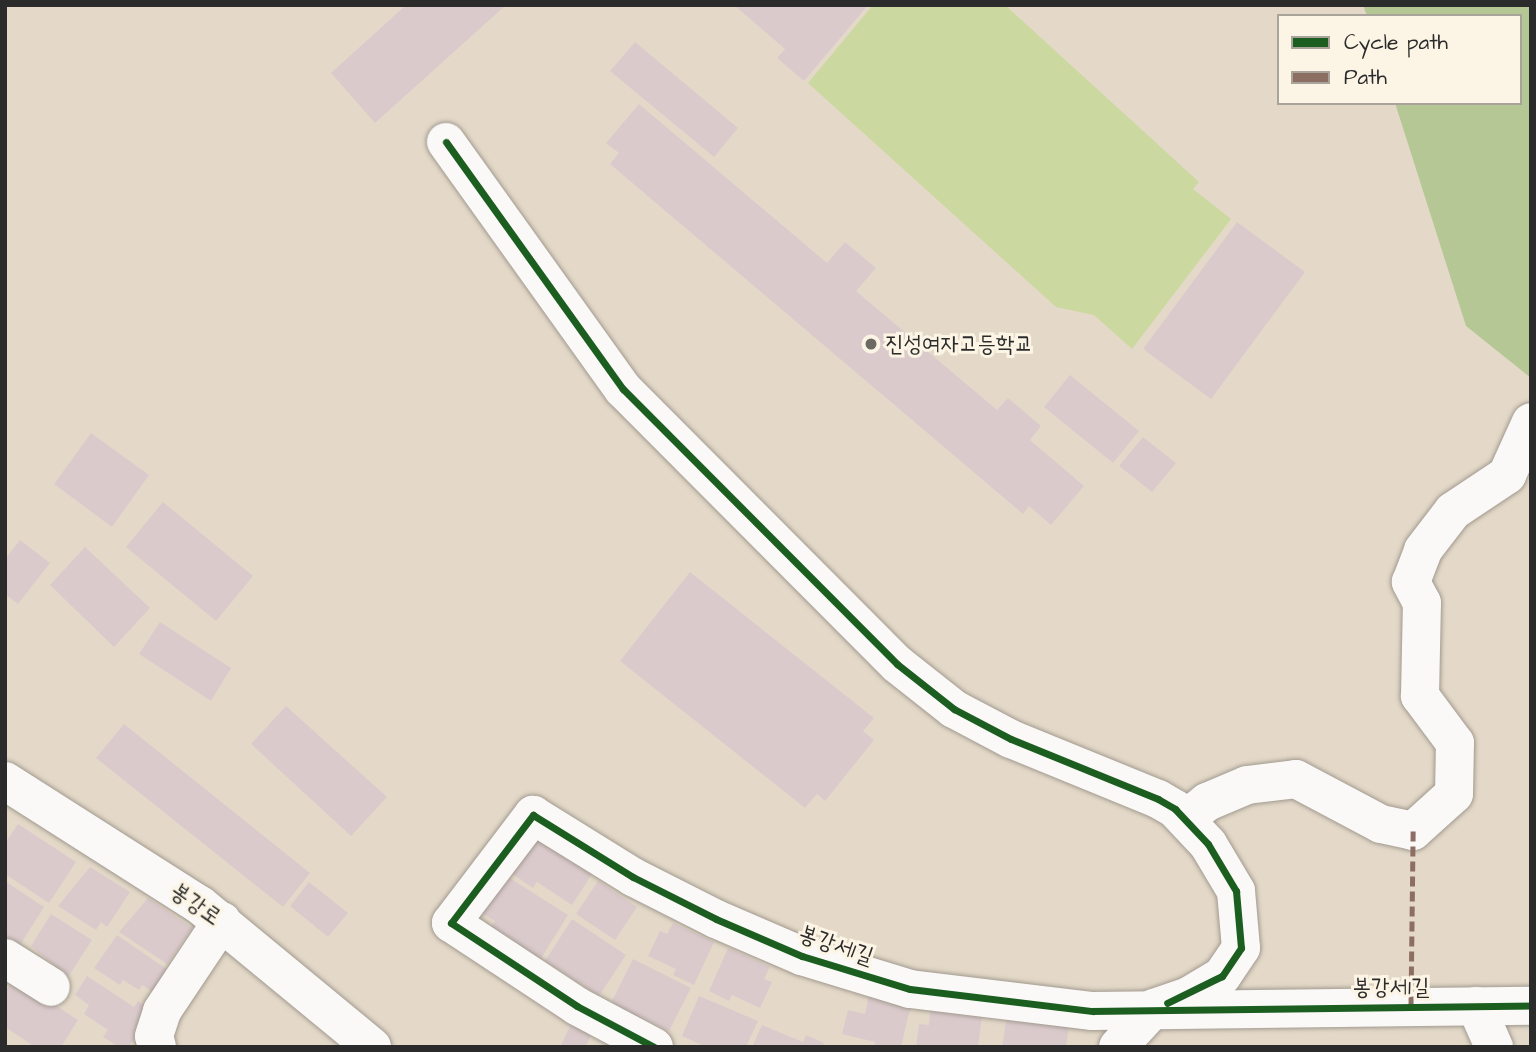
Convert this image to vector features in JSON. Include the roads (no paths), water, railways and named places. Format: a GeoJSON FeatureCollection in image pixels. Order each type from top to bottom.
{"type":"FeatureCollection","features":[{"type":"Feature","properties":{"kind":"street"},"geometry":{"type":"LineString","coordinates":[[446,142],[623,389],[897,664],[954,709],[1011,739],[1119,780],[1158,799],[1186,819],[1231,878],[1240,907],[1241,948],[1222,976],[1207,986],[1154,1008],[1118,1047]]}},
{"type":"Feature","properties":{"kind":"street"},"geometry":{"type":"LineString","coordinates":[[1186,819],[1207,802],[1247,785],[1296,779],[1381,824],[1413,831],[1454,794],[1455,743],[1420,696],[1422,603],[1411,582],[1423,550],[1453,511],[1507,475],[1531,422]]}},
{"type":"Feature","properties":{"kind":"street","name":"봉강로"},"geometry":{"type":"LineString","coordinates":[[5,781],[222,921],[372,1047]]}},
{"type":"Feature","properties":{"kind":"street","name":"봉강서1길"},"geometry":{"type":"LineString","coordinates":[[654,1047],[577,1006],[451,923],[533,815],[633,877],[704,913],[802,956],[869,978],[956,998],[1041,1007],[1531,1006]]}},
{"type":"Feature","properties":{"kind":"street"},"geometry":{"type":"LineString","coordinates":[[157,1047],[154,1037],[162,1011],[222,921]]}},
{"type":"Feature","properties":{"kind":"street"},"geometry":{"type":"LineString","coordinates":[[5,958],[51,987]]}},
{"type":"Feature","properties":{"kind":"street"},"geometry":{"type":"LineString","coordinates":[[1476,1006],[1494,1047]]}},
{"type":"Feature","properties":{"kind":"place","name":"진성여자고등학교"},"geometry":{"type":"Point","coordinates":[871,344]}}]}
